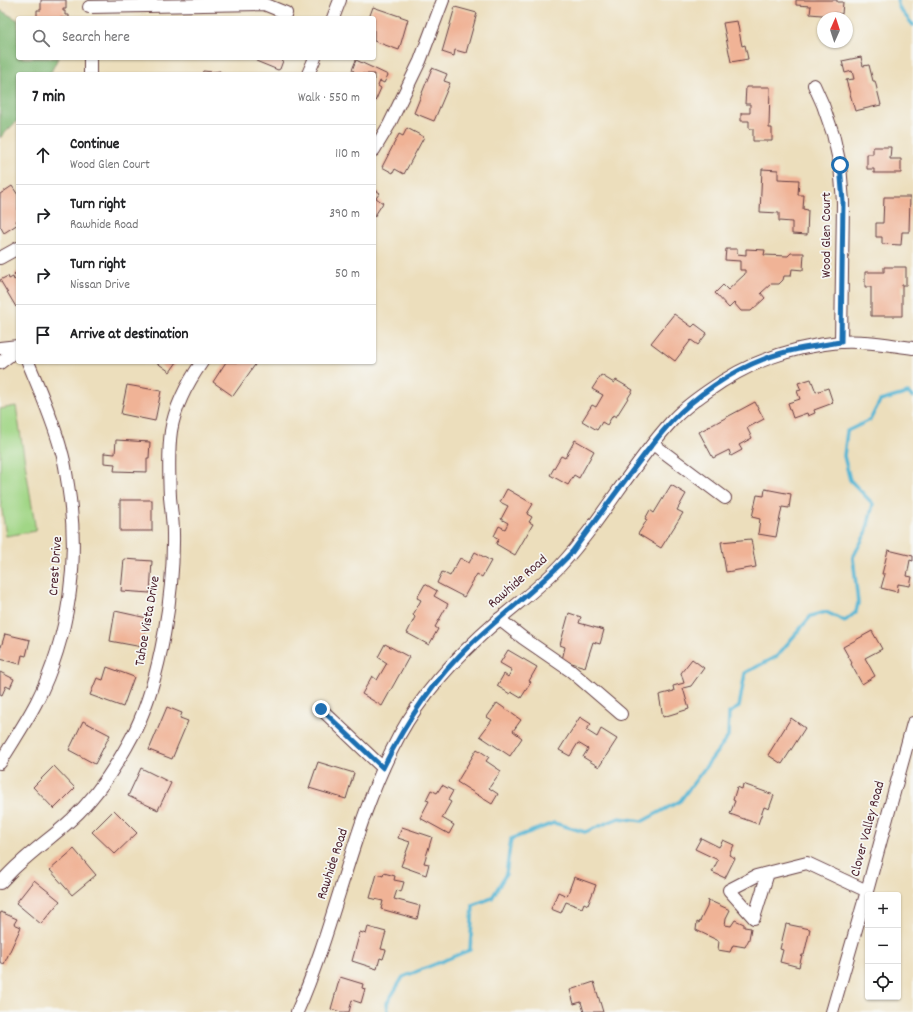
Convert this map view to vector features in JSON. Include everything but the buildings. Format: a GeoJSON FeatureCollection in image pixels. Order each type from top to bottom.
{"type":"FeatureCollection","features":[{"type":"Feature","properties":{"kind":"street"},"geometry":{"type":"LineString","coordinates":[[334,16],[340,0]]}},
{"type":"Feature","properties":{"kind":"street"},"geometry":{"type":"LineString","coordinates":[[376,147],[389,125],[420,61],[443,0]]}},
{"type":"Feature","properties":{"kind":"street"},"geometry":{"type":"LineString","coordinates":[[89,8],[264,4],[286,12]]}},
{"type":"Feature","properties":{"kind":"street"},"geometry":{"type":"LineString","coordinates":[[90,60],[90,72]]}},
{"type":"Feature","properties":{"kind":"street"},"geometry":{"type":"LineString","coordinates":[[309,72],[314,60]]}},
{"type":"Feature","properties":{"kind":"street","name":"Wood Glen Court"},"geometry":{"type":"LineString","coordinates":[[814,85],[833,134],[840,165],[843,202],[841,342]]}},
{"type":"Feature","properties":{"kind":"street"},"geometry":{"type":"LineString","coordinates":[[0,258],[16,249]]}},
{"type":"Feature","properties":{"kind":"street","name":"Rawhide Road"},"geometry":{"type":"LineString","coordinates":[[297,1012],[312,977],[323,945],[366,811],[383,768],[408,721],[438,679],[469,646],[543,582],[572,552],[672,421],[696,400],[724,379],[764,359],[784,352],[841,342],[875,342],[913,348]]}},
{"type":"Feature","properties":{"kind":"street"},"geometry":{"type":"LineString","coordinates":[[0,348],[16,347]]}},
{"type":"Feature","properties":{"kind":"street"},"geometry":{"type":"LineString","coordinates":[[0,363],[16,349]]}},
{"type":"Feature","properties":{"kind":"street","name":"Crest Drive"},"geometry":{"type":"LineString","coordinates":[[0,763],[36,702],[52,664],[64,629],[72,583],[74,538],[70,499],[62,451],[29,364]]}},
{"type":"Feature","properties":{"kind":"street","name":"Tahoe Vista Drive"},"geometry":{"type":"LineString","coordinates":[[0,883],[18,864],[73,819],[114,769],[135,730],[146,701],[162,647],[172,567],[173,532],[169,462],[171,430],[180,400],[194,373],[201,364]]}},
{"type":"Feature","properties":{"kind":"street"},"geometry":{"type":"LineString","coordinates":[[653,444],[724,498]]}},
{"type":"Feature","properties":{"kind":"street"},"geometry":{"type":"LineString","coordinates":[[499,619],[571,672],[621,714]]}},
{"type":"Feature","properties":{"kind":"street"},"geometry":{"type":"LineString","coordinates":[[321,709],[383,768]]}},
{"type":"Feature","properties":{"kind":"street","name":"Clover Valley Road"},"geometry":{"type":"LineString","coordinates":[[832,1012],[913,722]]}},
{"type":"Feature","properties":{"kind":"street"},"geometry":{"type":"LineString","coordinates":[[768,873],[807,863],[867,891]]}},
{"type":"Feature","properties":{"kind":"green space"},"geometry":{"type":"Polygon","coordinates":[[[0,10],[16,19],[16,60],[57,60],[51,72],[16,72],[16,122],[0,138],[0,10]]]}},
{"type":"Feature","properties":{"kind":"green space"},"geometry":{"type":"Polygon","coordinates":[[[16,406],[36,531],[6,536],[0,498],[0,409],[16,406]]]}},
{"type":"Feature","properties":{"kind":"waterway"},"geometry":{"type":"LineString","coordinates":[[897,0],[899,8],[913,25]]}},
{"type":"Feature","properties":{"kind":"waterway"},"geometry":{"type":"LineString","coordinates":[[388,1012],[387,1003],[403,977],[470,950],[473,905],[492,898],[506,874],[511,839],[554,823],[585,832],[619,818],[643,821],[680,801],[728,737],[729,713],[739,707],[745,673],[777,656],[811,616],[826,612],[845,621],[856,612],[858,603],[853,557],[866,533],[873,504],[850,480],[844,456],[847,431],[870,420],[880,401],[908,393],[913,397]]}},
{"type":"Feature","properties":{"kind":"route"},"geometry":{"type":"LineString","coordinates":[[321,709],[383,768],[408,721],[438,679],[473,642],[543,582],[572,552],[672,421],[696,400],[724,379],[764,359],[784,352],[806,347],[841,342],[843,202],[840,165]]}}]}
